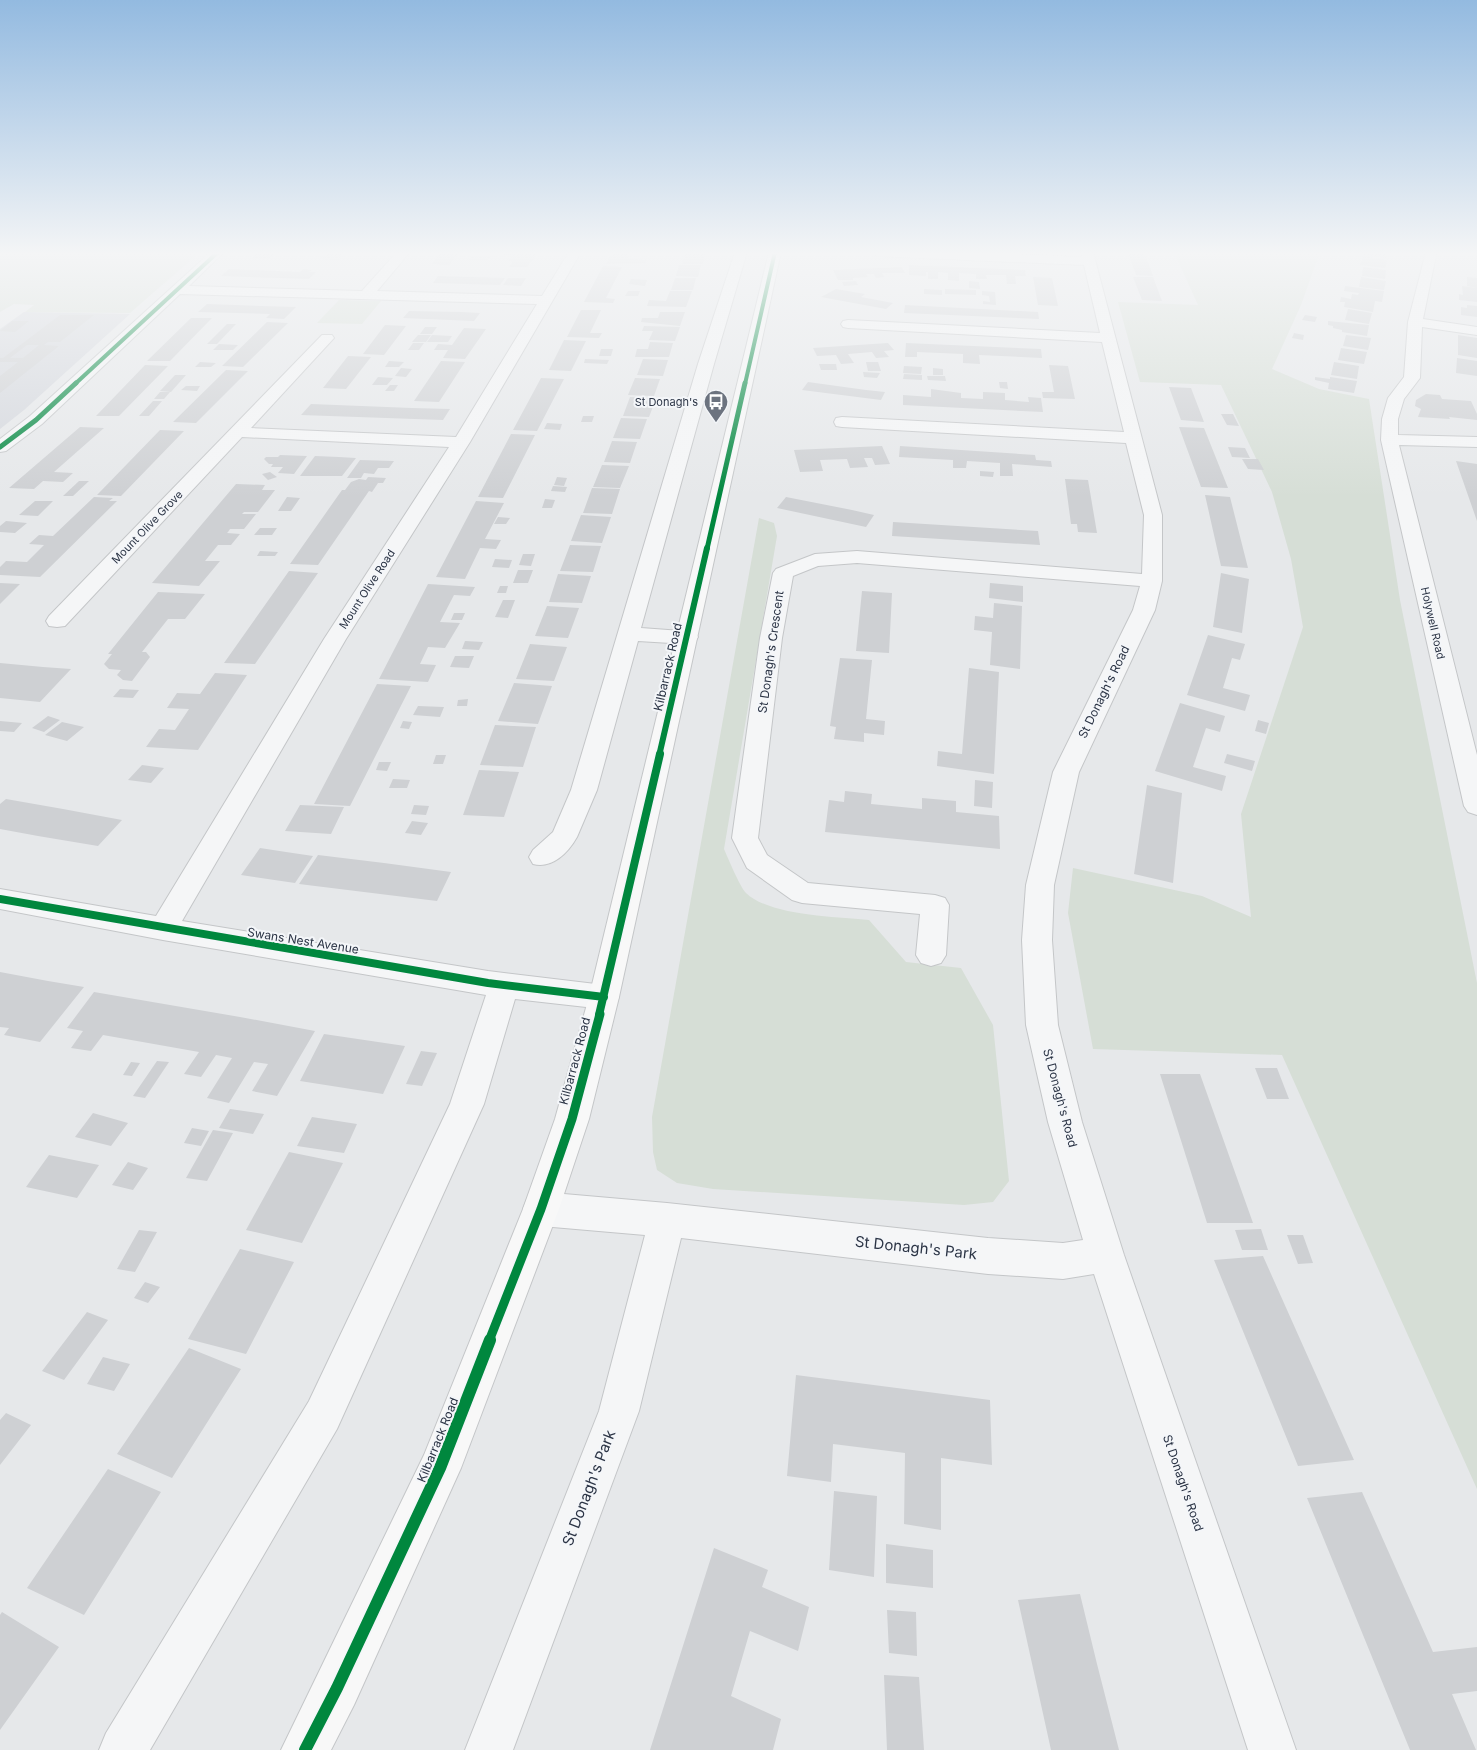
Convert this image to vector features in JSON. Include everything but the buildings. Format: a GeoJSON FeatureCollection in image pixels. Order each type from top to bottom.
{"type":"FeatureCollection","features":[{"type":"Feature","properties":{"kind":"main road","name":"Kilbarrack Road"},"geometry":{"type":"LineString","coordinates":[[305,1750],[337,1688],[440,1468],[541,1209],[572,1119],[604,997],[756,334]]}},
{"type":"Feature","properties":{"kind":"street"},"geometry":{"type":"LineString","coordinates":[[0,447],[36,420],[130,334]]}},
{"type":"Feature","properties":{"kind":"street","name":"Mount Olive Road"},"geometry":{"type":"LineString","coordinates":[[162,929],[335,639],[528,334]]}},
{"type":"Feature","properties":{"kind":"street"},"geometry":{"type":"LineString","coordinates":[[543,857],[564,837],[584,790],[715,334]]}},
{"type":"Feature","properties":{"kind":"street"},"geometry":{"type":"LineString","coordinates":[[1028,334],[1109,338]]}},
{"type":"Feature","properties":{"kind":"street","name":"St Donagh's Road"},"geometry":{"type":"LineString","coordinates":[[1108,334],[1153,516],[1152,581],[1144,610],[1066,772],[1040,885],[1037,940],[1042,1025],[1065,1122],[1106,1256],[1272,1750]]}},
{"type":"Feature","properties":{"kind":"street","name":"Holywell Road"},"geometry":{"type":"LineString","coordinates":[[1414,334],[1412,378],[1396,398],[1390,419],[1390,440],[1477,806]]}},
{"type":"Feature","properties":{"kind":"street","name":"Mount Olive Grove"},"geometry":{"type":"LineString","coordinates":[[57,621],[326,338]]}},
{"type":"Feature","properties":{"kind":"street"},"geometry":{"type":"LineString","coordinates":[[842,422],[1134,438]]}},
{"type":"Feature","properties":{"kind":"street"},"geometry":{"type":"LineString","coordinates":[[238,432],[461,442]]}},
{"type":"Feature","properties":{"kind":"street"},"geometry":{"type":"LineString","coordinates":[[1390,440],[1477,442]]}},
{"type":"Feature","properties":{"kind":"street","name":"St Donagh's Crescent"},"geometry":{"type":"LineString","coordinates":[[932,955],[935,905],[802,893],[756,861],[745,838],[770,638],[783,573],[815,560],[857,557],[1152,581]]}},
{"type":"Feature","properties":{"kind":"street","name":"Kilbarrack Road"},"geometry":{"type":"LineString","coordinates":[[629,634],[687,637]]}},
{"type":"Feature","properties":{"kind":"street","name":"Swans Nest Avenue"},"geometry":{"type":"LineString","coordinates":[[0,899],[162,929],[504,985],[570,995],[604,997]]}},
{"type":"Feature","properties":{"kind":"street"},"geometry":{"type":"LineString","coordinates":[[123,1750],[323,1415],[466,1104],[504,985]]}},
{"type":"Feature","properties":{"kind":"street","name":"St Donagh's Park"},"geometry":{"type":"LineString","coordinates":[[541,1209],[667,1220],[988,1256],[1063,1261],[1106,1256]]}},
{"type":"Feature","properties":{"kind":"street","name":"St Donagh's Park"},"geometry":{"type":"LineString","coordinates":[[489,1750],[619,1411],[667,1220]]}},
{"type":"Feature","properties":{"kind":"shaded area"},"geometry":{"type":"Polygon","coordinates":[[[0,334],[108,334],[24,410],[0,429],[0,334]]]}},
{"type":"Feature","properties":{"kind":"shaded area"},"geometry":{"type":"Polygon","coordinates":[[[1127,334],[1288,334],[1272,369],[1319,389],[1369,399],[1400,600],[1477,983],[1477,1489],[1282,1055],[1093,1049],[1068,913],[1073,868],[1202,896],[1251,917],[1241,814],[1303,627],[1291,559],[1272,492],[1221,385],[1140,382],[1127,334]]]}},
{"type":"Feature","properties":{"kind":"shaded area"},"geometry":{"type":"Polygon","coordinates":[[[759,518],[774,523],[777,536],[724,849],[743,890],[757,901],[787,911],[804,914],[869,920],[906,962],[961,968],[993,1025],[1009,1181],[993,1202],[964,1205],[713,1189],[677,1183],[657,1170],[653,1152],[652,1117],[759,518]]]}},
{"type":"Feature","properties":{"kind":"cycle path"},"geometry":{"type":"LineString","coordinates":[[0,447],[36,420],[130,334]]}},
{"type":"Feature","properties":{"kind":"cycle path"},"geometry":{"type":"LineString","coordinates":[[305,1750],[337,1688],[440,1468],[541,1209],[572,1119],[604,997],[756,334]]}},
{"type":"Feature","properties":{"kind":"cycle path"},"geometry":{"type":"LineString","coordinates":[[0,899],[488,983],[604,997]]}},
{"type":"Feature","properties":{"kind":"place","name":"St Donagh's"},"geometry":{"type":"Point","coordinates":[716,423]}}]}
